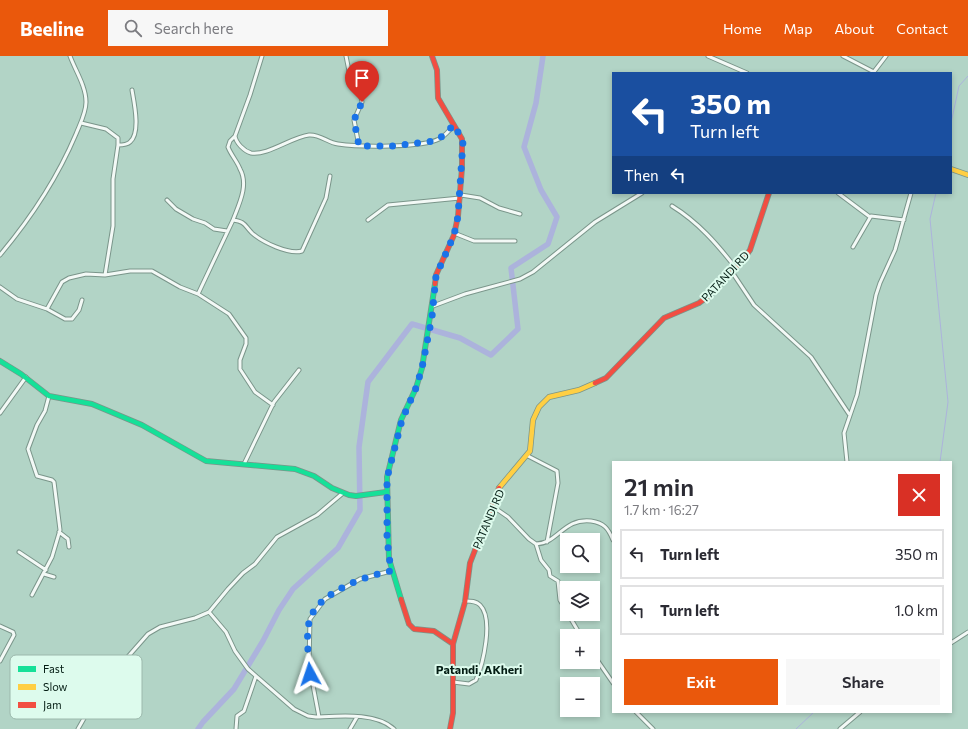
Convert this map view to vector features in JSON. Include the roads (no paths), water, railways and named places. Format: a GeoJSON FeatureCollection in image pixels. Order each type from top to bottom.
{"type":"FeatureCollection","features":[{"type":"Feature","properties":{"kind":"street"},"geometry":{"type":"LineString","coordinates":[[0,255],[38,206],[52,184],[66,157],[86,108],[86,98],[70,56]]}},
{"type":"Feature","properties":{"kind":"street"},"geometry":{"type":"LineString","coordinates":[[198,294],[233,220],[242,196],[244,183],[242,173],[228,147],[230,141],[235,136],[250,96],[262,56]]}},
{"type":"Feature","properties":{"kind":"street"},"geometry":{"type":"LineString","coordinates":[[346,56],[349,72],[361,96],[361,106],[354,120],[359,146]]}},
{"type":"Feature","properties":{"kind":"street"},"geometry":{"type":"LineString","coordinates":[[432,56],[437,70],[438,98],[463,141],[460,197],[454,233],[436,276],[433,306],[422,368],[396,437],[387,478],[387,539],[391,571],[409,624],[414,629],[434,630],[453,644]]}},
{"type":"Feature","properties":{"kind":"street"},"geometry":{"type":"LineString","coordinates":[[708,56],[745,72]]}},
{"type":"Feature","properties":{"kind":"street"},"geometry":{"type":"LineString","coordinates":[[843,56],[872,72]]}},
{"type":"Feature","properties":{"kind":"street"},"geometry":{"type":"LineString","coordinates":[[875,72],[886,56]]}},
{"type":"Feature","properties":{"kind":"street"},"geometry":{"type":"LineString","coordinates":[[118,145],[129,143],[133,138],[136,124],[132,90]]}},
{"type":"Feature","properties":{"kind":"street"},"geometry":{"type":"LineString","coordinates":[[80,123],[95,125],[111,132],[118,138],[113,179],[114,221],[105,275]]}},
{"type":"Feature","properties":{"kind":"street"},"geometry":{"type":"LineString","coordinates":[[235,136],[243,149],[251,153],[269,150],[308,135],[318,136],[336,144],[359,146],[394,146],[434,141],[444,136],[454,125]]}},
{"type":"Feature","properties":{"kind":"street"},"geometry":{"type":"LineString","coordinates":[[952,169],[968,175]]}},
{"type":"Feature","properties":{"kind":"street"},"geometry":{"type":"LineString","coordinates":[[233,220],[245,223],[253,234],[278,248],[301,251],[304,249],[313,224],[326,198],[330,176]]}},
{"type":"Feature","properties":{"kind":"street"},"geometry":{"type":"LineString","coordinates":[[433,306],[465,294],[520,279],[542,265],[595,222],[640,194]]}},
{"type":"Feature","properties":{"kind":"street","name":"PATANDI RD"},"geometry":{"type":"LineString","coordinates":[[450,729],[453,713],[453,644],[466,601],[470,563],[499,488],[528,456],[531,445],[533,420],[539,407],[546,399],[579,390],[606,378],[664,318],[702,302],[745,258],[752,245],[769,194]]}},
{"type":"Feature","properties":{"kind":"street"},"geometry":{"type":"LineString","coordinates":[[839,194],[870,217],[904,220]]}},
{"type":"Feature","properties":{"kind":"street"},"geometry":{"type":"LineString","coordinates":[[848,461],[844,437],[849,414],[857,395],[880,283],[895,250],[911,194]]}},
{"type":"Feature","properties":{"kind":"street"},"geometry":{"type":"LineString","coordinates":[[368,220],[388,205],[460,197],[480,198],[492,202],[498,207],[520,214]]}},
{"type":"Feature","properties":{"kind":"street"},"geometry":{"type":"LineString","coordinates":[[167,200],[193,219],[205,223],[214,229],[227,231]]}},
{"type":"Feature","properties":{"kind":"street"},"geometry":{"type":"LineString","coordinates":[[672,206],[687,215],[698,225],[735,267]]}},
{"type":"Feature","properties":{"kind":"street"},"geometry":{"type":"LineString","coordinates":[[853,247],[870,217]]}},
{"type":"Feature","properties":{"kind":"street"},"geometry":{"type":"LineString","coordinates":[[454,233],[474,241],[515,241]]}},
{"type":"Feature","properties":{"kind":"street"},"geometry":{"type":"LineString","coordinates":[[47,309],[56,291],[66,279],[86,274],[105,275],[130,271],[150,271],[180,287],[198,294],[229,314],[245,336],[246,344],[240,360],[240,369],[255,392],[272,405]]}},
{"type":"Feature","properties":{"kind":"street"},"geometry":{"type":"LineString","coordinates":[[732,272],[754,305],[811,357],[849,414]]}},
{"type":"Feature","properties":{"kind":"street"},"geometry":{"type":"LineString","coordinates":[[0,287],[14,298],[47,309],[65,319],[72,319],[79,310],[82,300]]}},
{"type":"Feature","properties":{"kind":"street"},"geometry":{"type":"LineString","coordinates":[[0,361],[26,377],[49,396],[92,404],[142,425],[206,461],[295,469],[314,476],[343,493],[356,496],[386,492]]}},
{"type":"Feature","properties":{"kind":"street"},"geometry":{"type":"LineString","coordinates":[[244,464],[272,405],[300,370]]}},
{"type":"Feature","properties":{"kind":"street"},"geometry":{"type":"LineString","coordinates":[[0,413],[26,377]]}},
{"type":"Feature","properties":{"kind":"street"},"geometry":{"type":"LineString","coordinates":[[32,595],[52,557],[59,532],[54,482],[52,480],[37,476],[28,450],[37,425],[45,411],[49,396]]}},
{"type":"Feature","properties":{"kind":"street"},"geometry":{"type":"LineString","coordinates":[[528,456],[557,471],[558,484],[547,542]]}},
{"type":"Feature","properties":{"kind":"street"},"geometry":{"type":"LineString","coordinates":[[129,655],[148,634],[160,627],[195,618],[209,612],[243,573],[255,564],[277,536],[317,515],[343,493]]}},
{"type":"Feature","properties":{"kind":"street"},"geometry":{"type":"LineString","coordinates":[[492,506],[508,517],[529,539],[536,544],[541,560],[549,570],[550,576],[558,581],[560,600]]}},
{"type":"Feature","properties":{"kind":"street"},"geometry":{"type":"LineString","coordinates":[[536,544],[547,542],[569,525],[582,520],[604,524],[612,538]]}},
{"type":"Feature","properties":{"kind":"street"},"geometry":{"type":"LineString","coordinates":[[59,532],[68,539],[69,547]]}},
{"type":"Feature","properties":{"kind":"street"},"geometry":{"type":"LineString","coordinates":[[19,552],[46,570]]}},
{"type":"Feature","properties":{"kind":"street"},"geometry":{"type":"LineString","coordinates":[[319,717],[309,664],[310,619],[326,599],[360,579],[391,571]]}},
{"type":"Feature","properties":{"kind":"street"},"geometry":{"type":"LineString","coordinates":[[44,574],[54,577]]}},
{"type":"Feature","properties":{"kind":"street"},"geometry":{"type":"LineString","coordinates":[[453,682],[469,684],[476,680],[486,634],[487,622],[483,609],[478,604],[466,601]]}},
{"type":"Feature","properties":{"kind":"street"},"geometry":{"type":"LineString","coordinates":[[209,612],[225,630],[235,651],[245,666],[294,709],[308,716],[374,719],[394,729]]}},
{"type":"Feature","properties":{"kind":"street"},"geometry":{"type":"LineString","coordinates":[[0,626],[13,632],[14,635],[0,661]]}},
{"type":"Feature","properties":{"kind":"street"},"geometry":{"type":"LineString","coordinates":[[952,642],[968,632]]}},
{"type":"Feature","properties":{"kind":"street"},"geometry":{"type":"LineString","coordinates":[[600,664],[612,682]]}},
{"type":"Feature","properties":{"kind":"street"},"geometry":{"type":"LineString","coordinates":[[236,729],[237,715],[244,711],[256,676]]}},
{"type":"Feature","properties":{"kind":"street"},"geometry":{"type":"LineString","coordinates":[[637,713],[653,729]]}},
{"type":"Feature","properties":{"kind":"street"},"geometry":{"type":"LineString","coordinates":[[840,729],[859,713]]}},
{"type":"Feature","properties":{"kind":"street"},"geometry":{"type":"LineString","coordinates":[[350,729],[357,718]]}},
{"type":"Feature","properties":{"kind":"street"},"geometry":{"type":"LineString","coordinates":[[79,729],[84,719]]}},
{"type":"Feature","properties":{"kind":"waterway"},"geometry":{"type":"LineString","coordinates":[[198,729],[234,689],[263,641],[279,610],[293,589],[338,548],[360,510],[359,447],[368,382],[412,324],[460,338],[491,355],[518,329],[511,268],[548,244],[557,217],[541,190],[524,147],[536,103],[543,56]]}},
{"type":"Feature","properties":{"kind":"waterway"},"geometry":{"type":"LineString","coordinates":[[952,118],[959,86],[968,76]]}},
{"type":"Feature","properties":{"kind":"waterway"},"geometry":{"type":"LineString","coordinates":[[936,194],[930,219],[948,402],[940,461]]}},
{"type":"Feature","properties":{"kind":"waterway"},"geometry":{"type":"LineString","coordinates":[[796,729],[813,713]]}},
{"type":"Feature","properties":{"kind":"district","name":"Patandi, AKheri"},"geometry":{"type":"Point","coordinates":[479,669]}}]}
